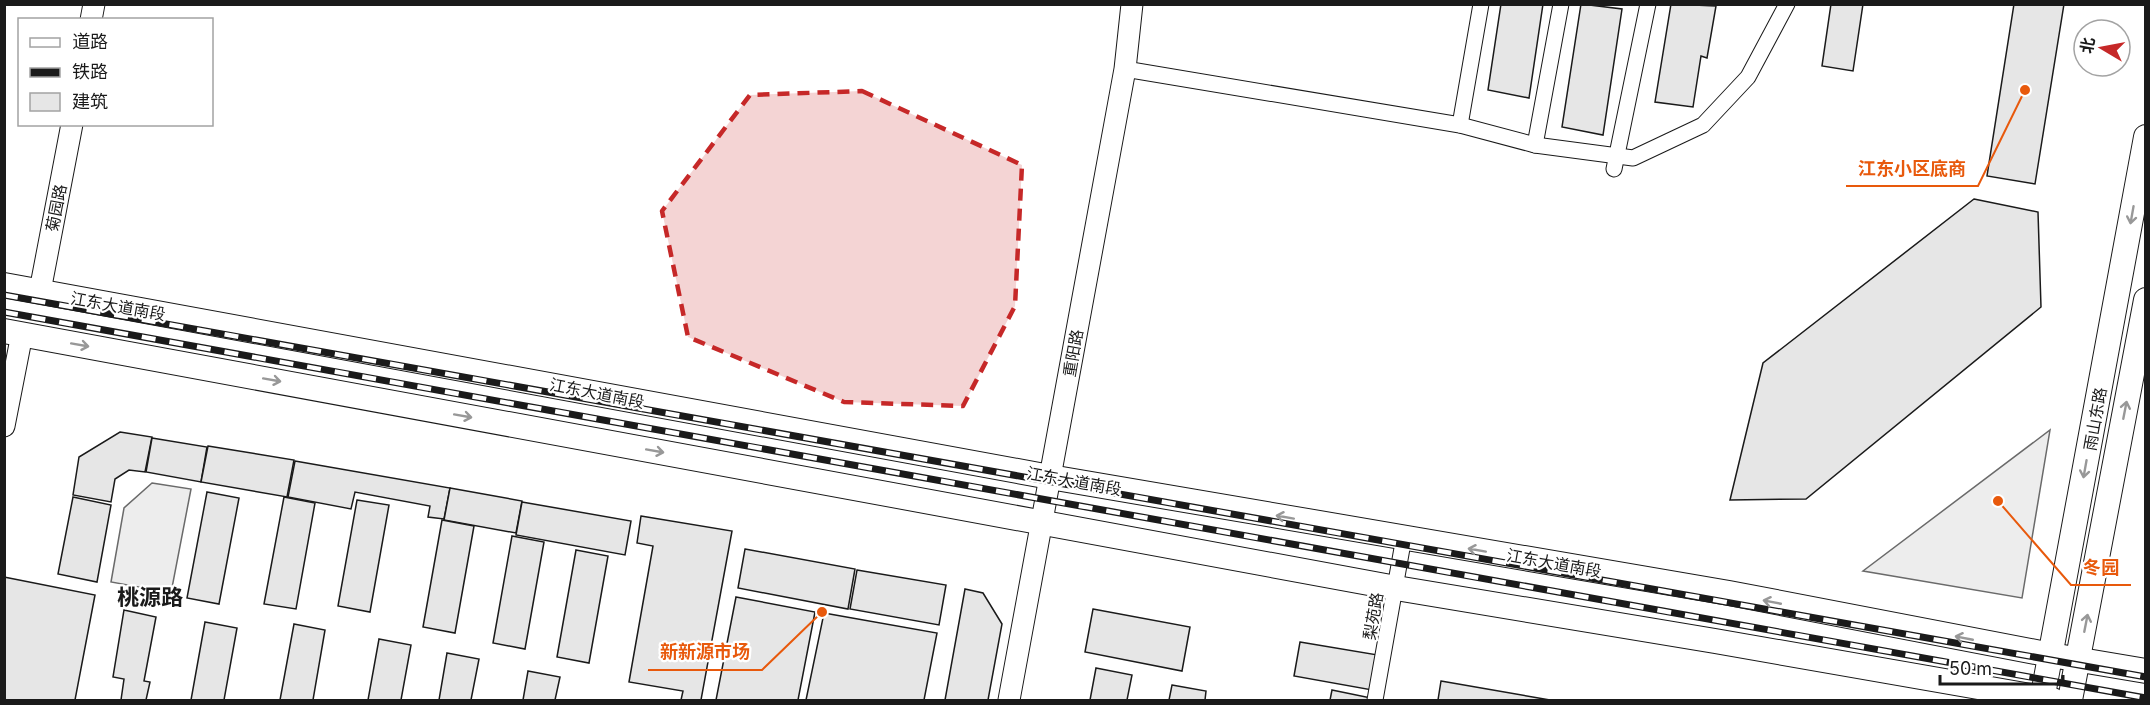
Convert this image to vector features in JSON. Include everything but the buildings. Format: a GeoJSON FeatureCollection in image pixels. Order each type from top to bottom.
{"type":"FeatureCollection","features":[{"type":"Feature","properties":{"kind":"main road","name":"雨山东路"},"geometry":{"type":"LineString","coordinates":[[2046,700],[2051,655],[2145,137]]}},
{"type":"Feature","properties":{"kind":"main road","name":"江东大道南段"},"geometry":{"type":"LineString","coordinates":[[4,285],[1050,477],[1729,593],[2145,671]]}},
{"type":"Feature","properties":{"kind":"main road","name":"雨山东路"},"geometry":{"type":"LineString","coordinates":[[2070,700],[2145,300]]}},
{"type":"Feature","properties":{"kind":"main road"},"geometry":{"type":"LineString","coordinates":[[13,333],[1396,588],[1715,641],[2046,700]]}},
{"type":"Feature","properties":{"kind":"street","name":"重阳路"},"geometry":{"type":"LineString","coordinates":[[1009,700],[1125,69],[1132,4]]}},
{"type":"Feature","properties":{"kind":"street"},"geometry":{"type":"LineString","coordinates":[[1460,126],[1481,4]]}},
{"type":"Feature","properties":{"kind":"street"},"geometry":{"type":"LineString","coordinates":[[1535,145],[1561,4]]}},
{"type":"Feature","properties":{"kind":"street"},"geometry":{"type":"LineString","coordinates":[[1615,162],[1648,4]]}},
{"type":"Feature","properties":{"kind":"street"},"geometry":{"type":"LineString","coordinates":[[1125,69],[1460,126],[1615,162],[1634,158],[1703,125],[1748,77],[1787,5],[1781,4]]}},
{"type":"Feature","properties":{"kind":"street","name":"菊园路"},"geometry":{"type":"LineString","coordinates":[[40,291],[72,126]]}},
{"type":"Feature","properties":{"kind":"street"},"geometry":{"type":"LineString","coordinates":[[4,426],[13,333]]}},
{"type":"Feature","properties":{"kind":"street","name":"梨苑路"},"geometry":{"type":"LineString","coordinates":[[1375,700],[1404,537]]}},
{"type":"Feature","properties":{"kind":"highlighted area"},"geometry":{"type":"Polygon","coordinates":[[[862,91],[1022,165],[1015,306],[963,406],[844,402],[688,337],[662,211],[750,95],[862,91]]]}},
{"type":"Feature","properties":{"kind":"shaded area"},"geometry":{"type":"Polygon","coordinates":[[[2050,430],[2022,598],[1863,571],[2050,430]]]}},
{"type":"Feature","properties":{"kind":"shaded area"},"geometry":{"type":"Polygon","coordinates":[[[152,483],[191,489],[171,593],[111,582],[124,508],[152,483]]]}},
{"type":"Feature","properties":{"kind":"railway"},"geometry":{"type":"LineString","coordinates":[[4,295],[2146,677]]}},
{"type":"Feature","properties":{"kind":"railway"},"geometry":{"type":"LineString","coordinates":[[4,312],[2146,698]]}},
{"type":"Feature","properties":{"kind":"place","name":"江东小区底商"},"geometry":{"type":"Point","coordinates":[2025,90]}},
{"type":"Feature","properties":{"kind":"place","name":"冬园"},"geometry":{"type":"Point","coordinates":[1998,501]}},
{"type":"Feature","properties":{"kind":"place","name":"新新源市场"},"geometry":{"type":"Point","coordinates":[822,612]}},
{"type":"Feature","properties":{"kind":"district","name":"桃源路"},"geometry":{"type":"Point","coordinates":[150,597]}}]}
